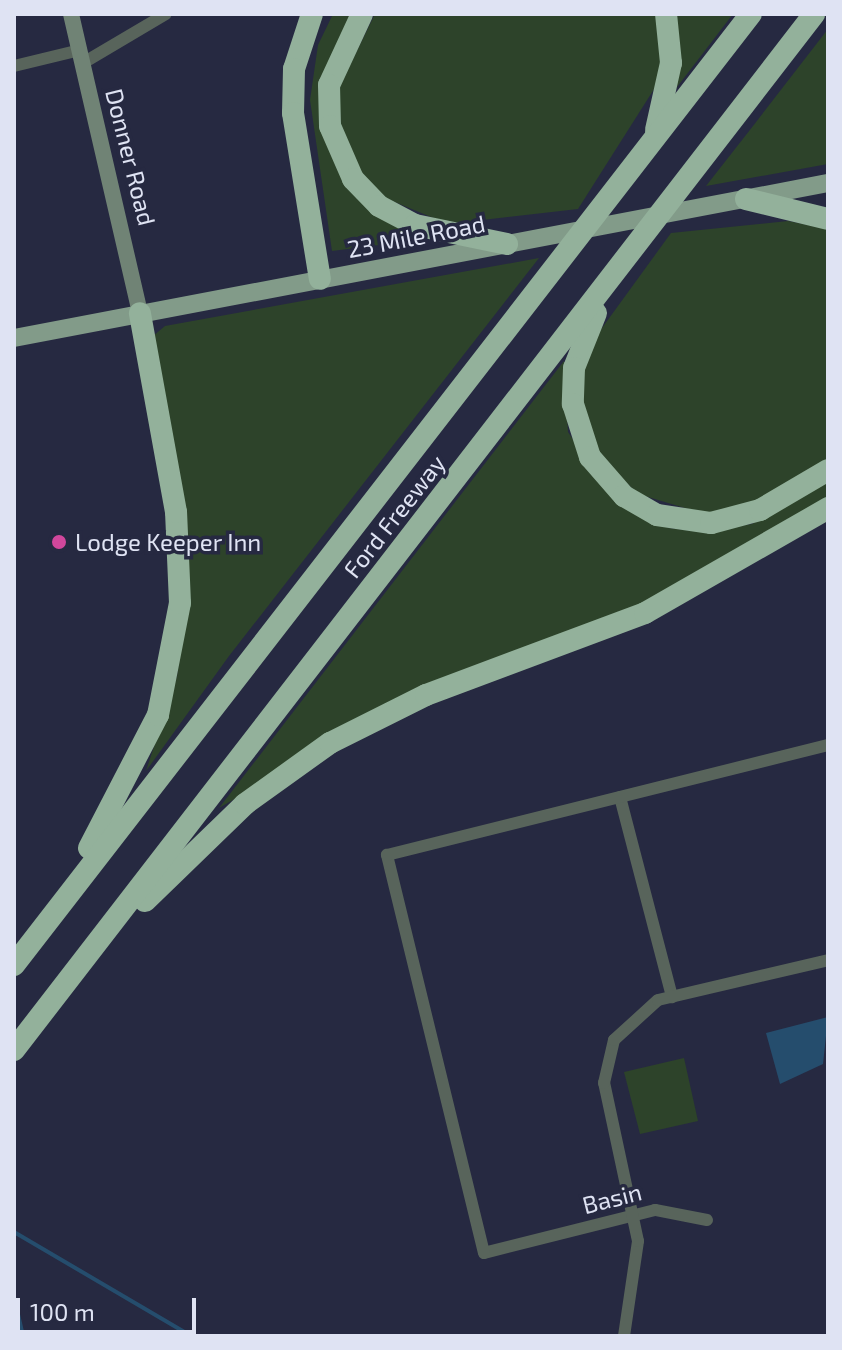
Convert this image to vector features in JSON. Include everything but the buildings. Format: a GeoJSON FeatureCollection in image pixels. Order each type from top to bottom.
{"type":"FeatureCollection","features":[{"type":"Feature","properties":{"kind":"highway"},"geometry":{"type":"LineString","coordinates":[[312,14],[294,69],[293,113],[320,279]]}},
{"type":"Feature","properties":{"kind":"highway"},"geometry":{"type":"LineString","coordinates":[[362,14],[329,85],[330,126],[353,179],[379,206],[415,225],[507,244]]}},
{"type":"Feature","properties":{"kind":"highway"},"geometry":{"type":"LineString","coordinates":[[653,141],[671,63],[666,14]]}},
{"type":"Feature","properties":{"kind":"highway","name":"Ford Freeway"},"geometry":{"type":"LineString","coordinates":[[19,959],[751,14]]}},
{"type":"Feature","properties":{"kind":"highway","name":"Ford Freeway"},"geometry":{"type":"LineString","coordinates":[[14,1050],[605,293],[814,14]]}},
{"type":"Feature","properties":{"kind":"highway"},"geometry":{"type":"LineString","coordinates":[[746,199],[828,219]]}},
{"type":"Feature","properties":{"kind":"highway"},"geometry":{"type":"LineString","coordinates":[[605,293],[574,368],[573,404],[590,457],[624,496],[657,515],[711,523],[760,510],[828,470]]}},
{"type":"Feature","properties":{"kind":"highway"},"geometry":{"type":"LineString","coordinates":[[19,959],[133,774],[172,661],[179,539],[140,313]]}},
{"type":"Feature","properties":{"kind":"highway"},"geometry":{"type":"LineString","coordinates":[[76,970],[215,831],[300,761],[391,710],[645,613],[828,508]]}},
{"type":"Feature","properties":{"kind":"main road","name":"23 Mile Road"},"geometry":{"type":"LineString","coordinates":[[14,338],[828,183]]}},
{"type":"Feature","properties":{"kind":"street","name":"Donner Road"},"geometry":{"type":"LineString","coordinates":[[71,14],[140,313]]}},
{"type":"Feature","properties":{"kind":"street"},"geometry":{"type":"LineString","coordinates":[[14,66],[82,56],[166,14]]}},
{"type":"Feature","properties":{"kind":"street"},"geometry":{"type":"LineString","coordinates":[[672,997],[620,797],[828,745]]}},
{"type":"Feature","properties":{"kind":"street","name":"Basin"},"geometry":{"type":"LineString","coordinates":[[620,797],[387,855],[484,1253],[633,1215],[675,1210],[707,1220]]}},
{"type":"Feature","properties":{"kind":"street"},"geometry":{"type":"LineString","coordinates":[[624,1336],[638,1241],[604,1083],[614,1040],[635,1016],[672,997],[828,960]]}},
{"type":"Feature","properties":{"kind":"green space"},"geometry":{"type":"Polygon","coordinates":[[[333,14],[355,14],[327,137],[419,240],[332,251],[310,100],[318,45],[333,14]]]}},
{"type":"Feature","properties":{"kind":"green space"},"geometry":{"type":"Polygon","coordinates":[[[375,14],[656,14],[662,55],[656,86],[578,209],[448,224],[385,198],[362,175],[341,135],[339,87],[375,14]]]}},
{"type":"Feature","properties":{"kind":"green space"},"geometry":{"type":"Polygon","coordinates":[[[671,14],[733,14],[674,91],[671,14]]]}},
{"type":"Feature","properties":{"kind":"green space"},"geometry":{"type":"Polygon","coordinates":[[[828,29],[828,164],[706,186],[753,126],[828,29]]]}},
{"type":"Feature","properties":{"kind":"green space"},"geometry":{"type":"Polygon","coordinates":[[[788,221],[828,229],[828,459],[760,500],[705,514],[638,494],[601,458],[582,405],[583,370],[594,339],[671,233],[788,221]]]}},
{"type":"Feature","properties":{"kind":"green space"},"geometry":{"type":"Polygon","coordinates":[[[539,258],[229,656],[146,771],[177,676],[189,582],[153,336],[165,326],[539,258]]]}},
{"type":"Feature","properties":{"kind":"green space"},"geometry":{"type":"Polygon","coordinates":[[[564,361],[568,432],[613,499],[669,528],[703,532],[752,524],[828,480],[828,499],[671,592],[433,684],[219,808],[564,361]]]}},
{"type":"Feature","properties":{"kind":"green space"},"geometry":{"type":"Polygon","coordinates":[[[684,1058],[698,1121],[640,1134],[624,1072],[684,1058]]]}},
{"type":"Feature","properties":{"kind":"water"},"geometry":{"type":"Polygon","coordinates":[[[828,1017],[823,1064],[780,1084],[766,1033],[828,1017]]]}},
{"type":"Feature","properties":{"kind":"waterway"},"geometry":{"type":"LineString","coordinates":[[14,1232],[191,1336]]}},
{"type":"Feature","properties":{"kind":"waterway"},"geometry":{"type":"LineString","coordinates":[[14,1297],[23,1336]]}},
{"type":"Feature","properties":{"kind":"place","name":"Lodge Keeper Inn"},"geometry":{"type":"Point","coordinates":[59,542]}}]}
